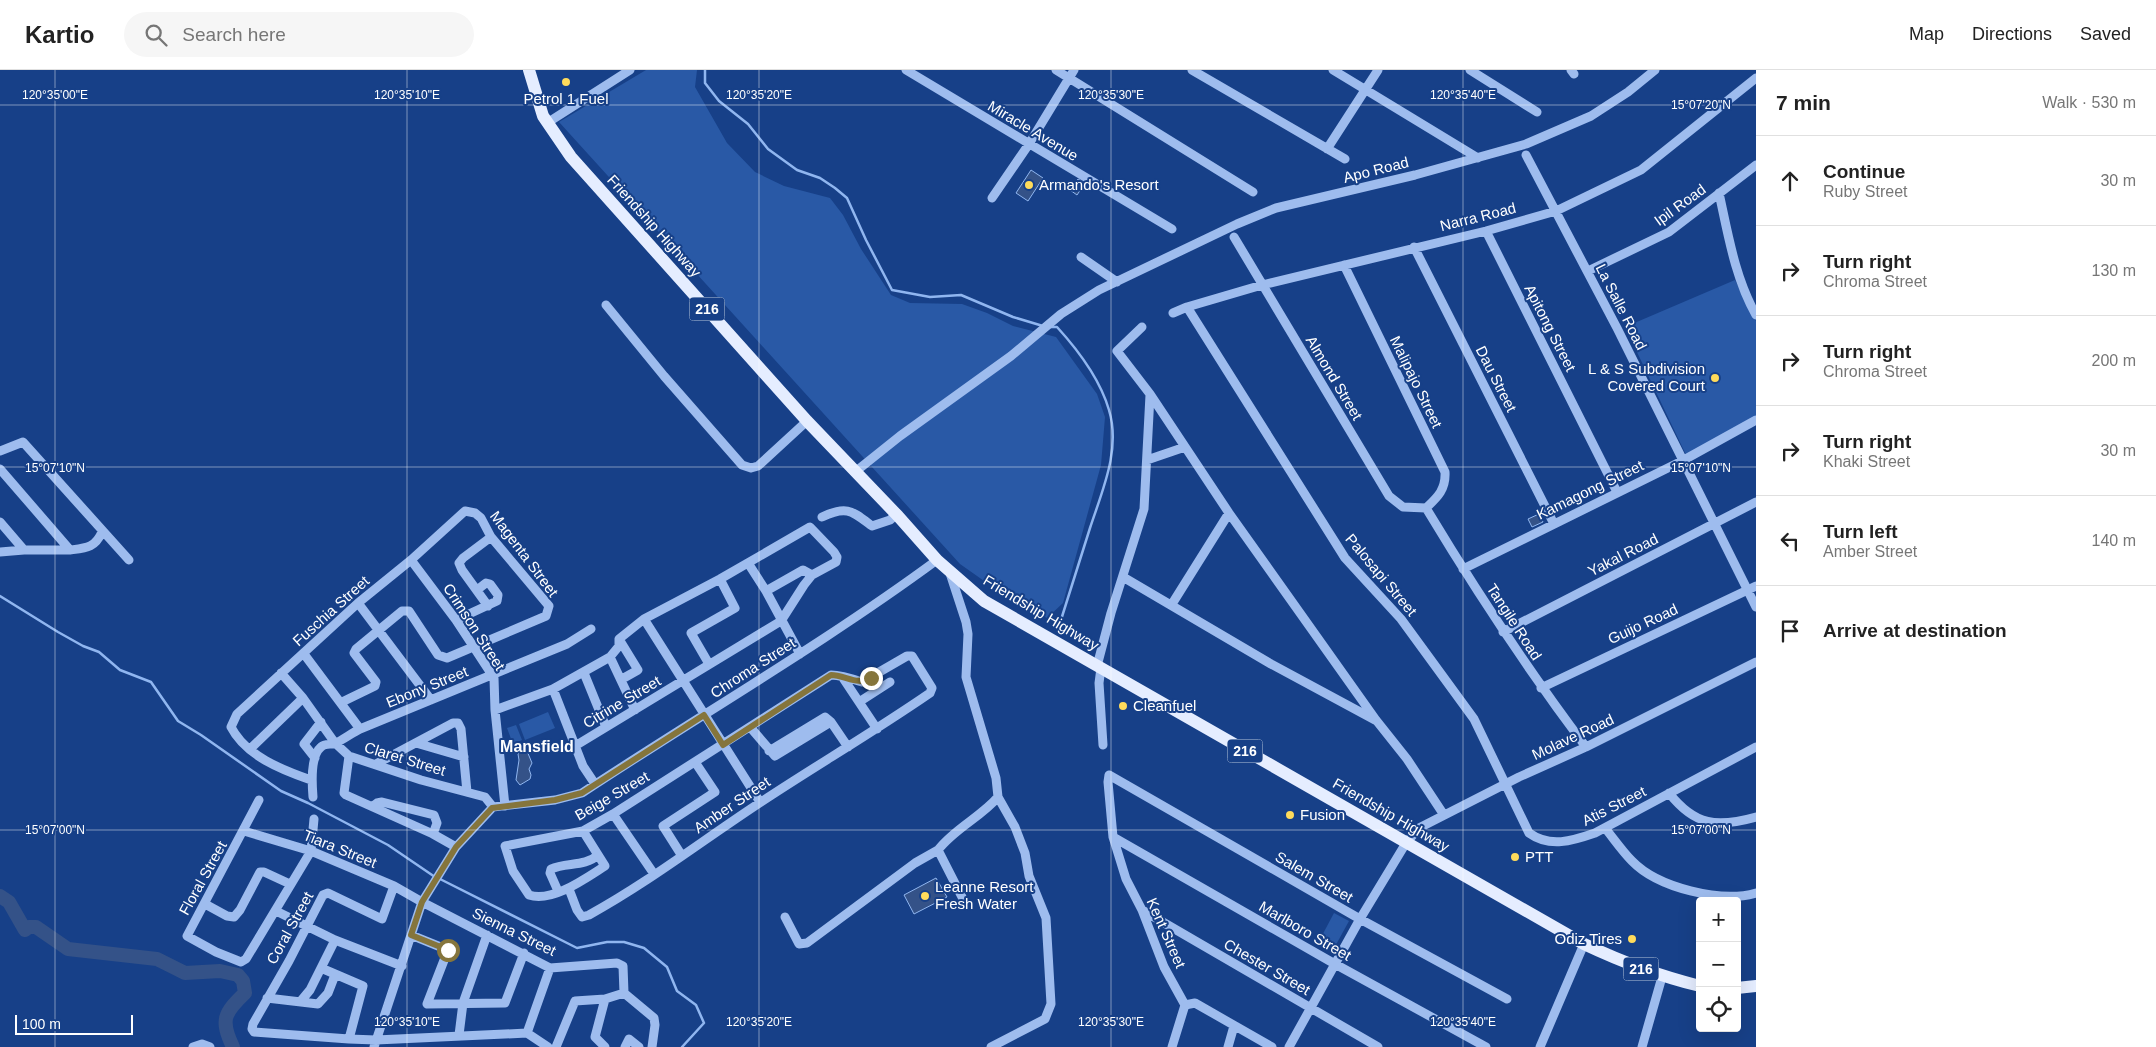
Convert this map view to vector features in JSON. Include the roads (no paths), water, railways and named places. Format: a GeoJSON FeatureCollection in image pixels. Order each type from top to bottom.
{"type":"FeatureCollection","features":[{"type":"Feature","properties":{"kind":"main road","name":"Friendship Highway"},"geometry":{"type":"LineString","coordinates":[[530,70],[543,116],[571,157],[807,421],[937,560],[984,601],[1584,944],[1662,977],[1696,985]]}},
{"type":"Feature","properties":{"kind":"main road"},"geometry":{"type":"LineString","coordinates":[[1741,988],[1756,986]]}},
{"type":"Feature","properties":{"kind":"street"},"geometry":{"type":"LineString","coordinates":[[547,123],[562,115],[617,74],[630,70]]}},
{"type":"Feature","properties":{"kind":"street","name":"Miracle Avenue"},"geometry":{"type":"LineString","coordinates":[[906,70],[1172,229]]}},
{"type":"Feature","properties":{"kind":"street"},"geometry":{"type":"LineString","coordinates":[[1056,70],[1072,74],[1253,192]]}},
{"type":"Feature","properties":{"kind":"street"},"geometry":{"type":"LineString","coordinates":[[1192,70],[1345,159]]}},
{"type":"Feature","properties":{"kind":"street"},"geometry":{"type":"LineString","coordinates":[[1333,70],[1478,158]]}},
{"type":"Feature","properties":{"kind":"street"},"geometry":{"type":"LineString","coordinates":[[1327,149],[1378,70]]}},
{"type":"Feature","properties":{"kind":"street"},"geometry":{"type":"LineString","coordinates":[[1470,70],[1537,112]]}},
{"type":"Feature","properties":{"kind":"street","name":"Apo Road"},"geometry":{"type":"LineString","coordinates":[[855,472],[900,436],[1011,356],[1061,314],[1099,290],[1237,224],[1276,208],[1478,158],[1526,144],[1591,116],[1628,92],[1655,70]]}},
{"type":"Feature","properties":{"kind":"street"},"geometry":{"type":"LineString","coordinates":[[992,198],[1029,144],[1072,74]]}},
{"type":"Feature","properties":{"kind":"street","name":"Narra Road"},"geometry":{"type":"LineString","coordinates":[[1173,313],[1187,306],[1262,285],[1486,231],[1556,211],[1641,170],[1754,82]]}},
{"type":"Feature","properties":{"kind":"street","name":"La Salle Road"},"geometry":{"type":"LineString","coordinates":[[1526,155],[1588,271],[1756,607]]}},
{"type":"Feature","properties":{"kind":"street","name":"Ipil Road"},"geometry":{"type":"LineString","coordinates":[[1588,271],[1669,232],[1756,165]]}},
{"type":"Feature","properties":{"kind":"street"},"geometry":{"type":"LineString","coordinates":[[1719,193],[1733,255],[1746,298],[1756,316]]}},
{"type":"Feature","properties":{"kind":"street","name":"Apitong Street"},"geometry":{"type":"LineString","coordinates":[[1486,231],[1617,492]]}},
{"type":"Feature","properties":{"kind":"street","name":"Almond Street"},"geometry":{"type":"LineString","coordinates":[[1234,238],[1389,496],[1403,508],[1426,508]]}},
{"type":"Feature","properties":{"kind":"street","name":"Dau Street"},"geometry":{"type":"LineString","coordinates":[[1414,247],[1554,524]]}},
{"type":"Feature","properties":{"kind":"street"},"geometry":{"type":"LineString","coordinates":[[1081,257],[1118,282]]}},
{"type":"Feature","properties":{"kind":"street","name":"Malipajo Street"},"geometry":{"type":"LineString","coordinates":[[1344,265],[1445,472],[1446,480],[1439,497],[1426,508]]}},
{"type":"Feature","properties":{"kind":"street"},"geometry":{"type":"LineString","coordinates":[[606,304],[664,376],[742,466],[751,468],[758,466],[807,421]]}},
{"type":"Feature","properties":{"kind":"street","name":"Palosapi Street"},"geometry":{"type":"LineString","coordinates":[[1187,306],[1345,558],[1401,619],[1474,719],[1505,785]]}},
{"type":"Feature","properties":{"kind":"street"},"geometry":{"type":"LineString","coordinates":[[1142,327],[1117,351],[1150,394],[1228,514],[1362,701],[1407,759],[1444,815]]}},
{"type":"Feature","properties":{"kind":"street"},"geometry":{"type":"LineString","coordinates":[[1103,745],[1099,667],[1144,508],[1150,394]]}},
{"type":"Feature","properties":{"kind":"street","name":"Kamagong Street"},"geometry":{"type":"LineString","coordinates":[[1462,569],[1682,461],[1756,420]]}},
{"type":"Feature","properties":{"kind":"street"},"geometry":{"type":"LineString","coordinates":[[0,451],[24,442],[102,532],[129,560]]}},
{"type":"Feature","properties":{"kind":"street"},"geometry":{"type":"LineString","coordinates":[[1147,460],[1185,446]]}},
{"type":"Feature","properties":{"kind":"street"},"geometry":{"type":"LineString","coordinates":[[0,469],[70,550]]}},
{"type":"Feature","properties":{"kind":"street","name":"Yakal Road"},"geometry":{"type":"LineString","coordinates":[[1503,632],[1756,502]]}},
{"type":"Feature","properties":{"kind":"street","name":"Tangile Road"},"geometry":{"type":"LineString","coordinates":[[1426,508],[1462,569],[1503,632],[1541,688],[1586,747]]}},
{"type":"Feature","properties":{"kind":"street","name":"Magenta Street"},"geometry":{"type":"LineString","coordinates":[[457,520],[465,511],[475,513],[481,518],[492,537],[549,606],[546,616],[474,646]]}},
{"type":"Feature","properties":{"kind":"street"},"geometry":{"type":"LineString","coordinates":[[822,517],[834,511],[854,511],[872,526],[890,520],[896,514]]}},
{"type":"Feature","properties":{"kind":"street"},"geometry":{"type":"LineString","coordinates":[[1172,604],[1228,514]]}},
{"type":"Feature","properties":{"kind":"street","name":"Fuschia Street"},"geometry":{"type":"LineString","coordinates":[[250,749],[235,735],[231,727],[237,714],[358,603],[457,520]]}},
{"type":"Feature","properties":{"kind":"street"},"geometry":{"type":"LineString","coordinates":[[1,524],[24,550]]}},
{"type":"Feature","properties":{"kind":"street"},"geometry":{"type":"LineString","coordinates":[[619,639],[644,619],[720,579],[810,526],[834,552],[837,557],[836,562],[812,576],[781,621]]}},
{"type":"Feature","properties":{"kind":"street"},"geometry":{"type":"LineString","coordinates":[[0,552],[89,548],[98,541],[102,532]]}},
{"type":"Feature","properties":{"kind":"street"},"geometry":{"type":"LineString","coordinates":[[488,606],[459,563],[492,537]]}},
{"type":"Feature","properties":{"kind":"street","name":"Crimson Street"},"geometry":{"type":"LineString","coordinates":[[411,560],[456,620],[493,675],[505,806]]}},
{"type":"Feature","properties":{"kind":"street","name":"Chroma Street"},"geometry":{"type":"LineString","coordinates":[[492,808],[582,793],[800,654],[897,590],[937,560]]}},
{"type":"Feature","properties":{"kind":"street"},"geometry":{"type":"LineString","coordinates":[[748,563],[766,591],[800,654]]}},
{"type":"Feature","properties":{"kind":"street"},"geometry":{"type":"LineString","coordinates":[[766,591],[804,570],[812,576]]}},
{"type":"Feature","properties":{"kind":"street"},"geometry":{"type":"LineString","coordinates":[[950,573],[968,634],[966,677],[996,778],[998,796],[1025,853],[1029,876],[1046,918],[1051,1004],[1045,1019],[991,1047]]}},
{"type":"Feature","properties":{"kind":"street"},"geometry":{"type":"LineString","coordinates":[[1123,577],[1172,604],[1271,664],[1376,720]]}},
{"type":"Feature","properties":{"kind":"street"},"geometry":{"type":"LineString","coordinates":[[709,664],[691,633],[735,608],[734,602],[720,579]]}},
{"type":"Feature","properties":{"kind":"street"},"geometry":{"type":"LineString","coordinates":[[456,620],[497,600],[498,597],[490,584],[486,583],[477,590]]}},
{"type":"Feature","properties":{"kind":"street","name":"Guijo Road"},"geometry":{"type":"LineString","coordinates":[[1541,688],[1756,586]]}},
{"type":"Feature","properties":{"kind":"street"},"geometry":{"type":"LineString","coordinates":[[358,603],[431,700]]}},
{"type":"Feature","properties":{"kind":"street"},"geometry":{"type":"LineString","coordinates":[[342,702],[375,686],[376,682],[354,653],[398,613],[406,610],[409,611],[438,655],[443,658],[454,656],[474,646]]}},
{"type":"Feature","properties":{"kind":"street"},"geometry":{"type":"LineString","coordinates":[[644,619],[760,802]]}},
{"type":"Feature","properties":{"kind":"street","name":"Citrine Street"},"geometry":{"type":"LineString","coordinates":[[574,746],[781,621]]}},
{"type":"Feature","properties":{"kind":"street","name":"Ebony Street"},"geometry":{"type":"LineString","coordinates":[[315,758],[319,748],[325,744],[335,743],[360,729],[567,644],[591,629]]}},
{"type":"Feature","properties":{"kind":"street"},"geometry":{"type":"LineString","coordinates":[[495,710],[553,689],[584,673],[610,657],[619,646],[619,639]]}},
{"type":"Feature","properties":{"kind":"street"},"geometry":{"type":"LineString","coordinates":[[619,639],[638,670],[622,680]]}},
{"type":"Feature","properties":{"kind":"street"},"geometry":{"type":"LineString","coordinates":[[304,654],[342,702],[360,729]]}},
{"type":"Feature","properties":{"kind":"street","name":"Amber Street"},"geometry":{"type":"LineString","coordinates":[[569,888],[577,910],[582,917],[597,911],[682,856],[760,802],[927,696],[932,688],[912,656],[907,656],[862,682],[838,675],[831,675],[723,745]]}},
{"type":"Feature","properties":{"kind":"street"},"geometry":{"type":"LineString","coordinates":[[610,657],[635,710]]}},
{"type":"Feature","properties":{"kind":"street","name":"Molave Road"},"geometry":{"type":"LineString","coordinates":[[1289,1047],[1360,919],[1406,843],[1419,828],[1756,662]]}},
{"type":"Feature","properties":{"kind":"street"},"geometry":{"type":"LineString","coordinates":[[859,702],[892,686],[885,670]]}},
{"type":"Feature","properties":{"kind":"street"},"geometry":{"type":"LineString","coordinates":[[584,673],[606,727]]}},
{"type":"Feature","properties":{"kind":"street","name":"Claret Street"},"geometry":{"type":"LineString","coordinates":[[281,674],[303,698],[335,743],[349,756],[420,780],[485,797],[492,808]]}},
{"type":"Feature","properties":{"kind":"street"},"geometry":{"type":"LineString","coordinates":[[843,678],[877,729]]}},
{"type":"Feature","properties":{"kind":"street"},"geometry":{"type":"LineString","coordinates":[[553,689],[574,746],[583,766],[595,784]]}},
{"type":"Feature","properties":{"kind":"street"},"geometry":{"type":"LineString","coordinates":[[303,698],[250,749],[266,761],[311,780]]}},
{"type":"Feature","properties":{"kind":"street"},"geometry":{"type":"LineString","coordinates":[[1353,709],[1362,701]]}},
{"type":"Feature","properties":{"kind":"street"},"geometry":{"type":"LineString","coordinates":[[313,797],[311,780],[315,758],[304,744],[321,722]]}},
{"type":"Feature","properties":{"kind":"street"},"geometry":{"type":"LineString","coordinates":[[376,764],[458,722],[461,729],[467,792]]}},
{"type":"Feature","properties":{"kind":"street"},"geometry":{"type":"LineString","coordinates":[[750,727],[775,756],[831,722],[848,747]]}},
{"type":"Feature","properties":{"kind":"street"},"geometry":{"type":"LineString","coordinates":[[416,743],[464,757]]}},
{"type":"Feature","properties":{"kind":"street","name":"Beige Street"},"geometry":{"type":"LineString","coordinates":[[558,891],[539,896],[528,895],[513,871],[504,846],[583,831],[723,745]]}},
{"type":"Feature","properties":{"kind":"street","name":"Atis Street"},"geometry":{"type":"LineString","coordinates":[[1505,785],[1529,833],[1538,840],[1554,843],[1577,839],[1605,828],[1756,747]]}},
{"type":"Feature","properties":{"kind":"street"},"geometry":{"type":"LineString","coordinates":[[349,756],[344,793],[433,834],[456,847]]}},
{"type":"Feature","properties":{"kind":"street"},"geometry":{"type":"LineString","coordinates":[[682,856],[663,826],[715,792],[695,762]]}},
{"type":"Feature","properties":{"kind":"street","name":"Kent Street"},"geometry":{"type":"LineString","coordinates":[[1109,775],[1112,837],[1126,879],[1142,910],[1164,967],[1185,1005]]}},
{"type":"Feature","properties":{"kind":"street","name":"Salem Street"},"geometry":{"type":"LineString","coordinates":[[1109,775],[1360,919],[1507,999]]}},
{"type":"Feature","properties":{"kind":"street"},"geometry":{"type":"LineString","coordinates":[[1669,793],[1676,802],[1693,816],[1708,823],[1733,824],[1756,818]]}},
{"type":"Feature","properties":{"kind":"street"},"geometry":{"type":"LineString","coordinates":[[785,917],[799,944],[806,943],[915,863],[938,850],[952,835],[989,808],[998,796]]}},
{"type":"Feature","properties":{"kind":"street","name":"Floral Street"},"geometry":{"type":"LineString","coordinates":[[259,800],[188,933],[189,938],[241,962],[246,959],[276,911]]}},
{"type":"Feature","properties":{"kind":"street"},"geometry":{"type":"LineString","coordinates":[[373,806],[377,802],[382,802],[434,815],[437,823],[433,834]]}},
{"type":"Feature","properties":{"kind":"street"},"geometry":{"type":"LineString","coordinates":[[375,1043],[422,902],[456,847],[492,808]]}},
{"type":"Feature","properties":{"kind":"street"},"geometry":{"type":"LineString","coordinates":[[613,814],[654,874]]}},
{"type":"Feature","properties":{"kind":"street"},"geometry":{"type":"LineString","coordinates":[[314,819],[311,851],[290,884],[276,911],[335,940],[402,966]]}},
{"type":"Feature","properties":{"kind":"street"},"geometry":{"type":"LineString","coordinates":[[1605,828],[1632,862],[1648,874],[1674,886],[1704,894],[1746,896],[1756,893]]}},
{"type":"Feature","properties":{"kind":"street","name":"Tiara Street"},"geometry":{"type":"LineString","coordinates":[[244,831],[311,851],[394,886],[422,902]]}},
{"type":"Feature","properties":{"kind":"street"},"geometry":{"type":"LineString","coordinates":[[583,831],[605,866],[569,888],[558,891],[550,873],[551,870],[560,864],[589,861],[598,855]]}},
{"type":"Feature","properties":{"kind":"street","name":"Marlboro Street"},"geometry":{"type":"LineString","coordinates":[[1112,837],[1335,964],[1486,1047]]}},
{"type":"Feature","properties":{"kind":"street"},"geometry":{"type":"LineString","coordinates":[[938,850],[962,897]]}},
{"type":"Feature","properties":{"kind":"street"},"geometry":{"type":"LineString","coordinates":[[205,904],[227,916],[234,917],[240,910],[260,872],[290,884]]}},
{"type":"Feature","properties":{"kind":"street","name":"Coral Street"},"geometry":{"type":"LineString","coordinates":[[349,1039],[254,1032],[252,1029],[325,893],[382,919],[394,886]]}},
{"type":"Feature","properties":{"kind":"street","name":"Sienna Street"},"geometry":{"type":"LineString","coordinates":[[422,902],[550,968],[617,963],[623,966],[624,993]]}},
{"type":"Feature","properties":{"kind":"street","name":"Chester Street"},"geometry":{"type":"LineString","coordinates":[[1142,910],[1378,1047]]}},
{"type":"Feature","properties":{"kind":"street"},"geometry":{"type":"LineString","coordinates":[[411,935],[448,950],[427,1004],[504,1003],[524,953]]}},
{"type":"Feature","properties":{"kind":"street"},"geometry":{"type":"LineString","coordinates":[[459,1035],[463,1003],[487,935]]}},
{"type":"Feature","properties":{"kind":"street"},"geometry":{"type":"LineString","coordinates":[[300,1002],[310,990],[335,940]]}},
{"type":"Feature","properties":{"kind":"street"},"geometry":{"type":"LineString","coordinates":[[1540,1047],[1584,944]]}},
{"type":"Feature","properties":{"kind":"street"},"geometry":{"type":"LineString","coordinates":[[321,968],[363,986],[349,1039],[375,1043],[459,1035],[527,1033],[548,1047]]}},
{"type":"Feature","properties":{"kind":"street"},"geometry":{"type":"LineString","coordinates":[[527,1033],[550,968]]}},
{"type":"Feature","properties":{"kind":"street"},"geometry":{"type":"LineString","coordinates":[[267,998],[318,1004],[328,993],[335,975]]}},
{"type":"Feature","properties":{"kind":"street"},"geometry":{"type":"LineString","coordinates":[[1642,1047],[1662,977]]}},
{"type":"Feature","properties":{"kind":"street"},"geometry":{"type":"LineString","coordinates":[[556,1047],[575,1001],[606,999],[624,993],[654,1018],[652,1047]]}},
{"type":"Feature","properties":{"kind":"street"},"geometry":{"type":"LineString","coordinates":[[605,1047],[595,1037],[606,999]]}},
{"type":"Feature","properties":{"kind":"street"},"geometry":{"type":"LineString","coordinates":[[1172,1047],[1185,1005],[1195,1002],[1272,1047]]}},
{"type":"Feature","properties":{"kind":"street"},"geometry":{"type":"LineString","coordinates":[[1228,1047],[1234,1026]]}},
{"type":"Feature","properties":{"kind":"street"},"geometry":{"type":"LineString","coordinates":[[625,1047],[629,1039],[639,1047]]}},
{"type":"Feature","properties":{"kind":"street"},"geometry":{"type":"LineString","coordinates":[[193,1047],[202,1044],[210,1047]]}},
{"type":"Feature","properties":{"kind":"waterway"},"geometry":{"type":"LineString","coordinates":[[705,70],[705,83],[719,101],[748,124],[768,149],[797,170],[820,178],[847,198],[892,290],[930,297],[961,295],[1013,317],[1043,326]]}},
{"type":"Feature","properties":{"kind":"waterway"},"geometry":{"type":"LineString","coordinates":[[1051,327],[1057,327],[1065,336],[1094,376],[1109,410],[1113,440],[1104,485],[1060,623]]}},
{"type":"Feature","properties":{"kind":"waterway"},"geometry":{"type":"LineString","coordinates":[[0,596],[58,632],[83,646],[99,652],[120,670],[151,682],[178,721],[281,791],[388,845],[435,877]]}},
{"type":"Feature","properties":{"kind":"waterway"},"geometry":{"type":"LineString","coordinates":[[440,879],[577,948],[607,942],[624,942],[644,948],[667,967],[677,991],[696,1005],[704,1023],[682,1047]]}},
{"type":"Feature","properties":{"kind":"waterway"},"geometry":{"type":"LineString","coordinates":[[0,896],[9,902],[25,930],[29,927],[36,927],[68,949],[157,959],[185,973],[220,971],[238,975],[243,981],[245,993],[232,1006],[226,1017],[226,1030],[233,1047]]}},
{"type":"Feature","properties":{"kind":"place","name":"Petrol 1 Fuel"},"geometry":{"type":"Point","coordinates":[566,82]}},
{"type":"Feature","properties":{"kind":"place","name":"Armando's Resort"},"geometry":{"type":"Point","coordinates":[1029,185]}},
{"type":"Feature","properties":{"kind":"place","name":"L & S Subdivision Covered Court"},"geometry":{"type":"Point","coordinates":[1715,378]}},
{"type":"Feature","properties":{"kind":"place","name":"Cleanfuel"},"geometry":{"type":"Point","coordinates":[1123,706]}},
{"type":"Feature","properties":{"kind":"place","name":"Fusion"},"geometry":{"type":"Point","coordinates":[1290,815]}},
{"type":"Feature","properties":{"kind":"place","name":"PTT"},"geometry":{"type":"Point","coordinates":[1515,857]}},
{"type":"Feature","properties":{"kind":"place","name":"Leanne Resort Fresh Water"},"geometry":{"type":"Point","coordinates":[925,896]}},
{"type":"Feature","properties":{"kind":"place","name":"Odiz Tires"},"geometry":{"type":"Point","coordinates":[1632,939]}},
{"type":"Feature","properties":{"kind":"district","name":"Mansfield"},"geometry":{"type":"Point","coordinates":[537,746]}}]}
